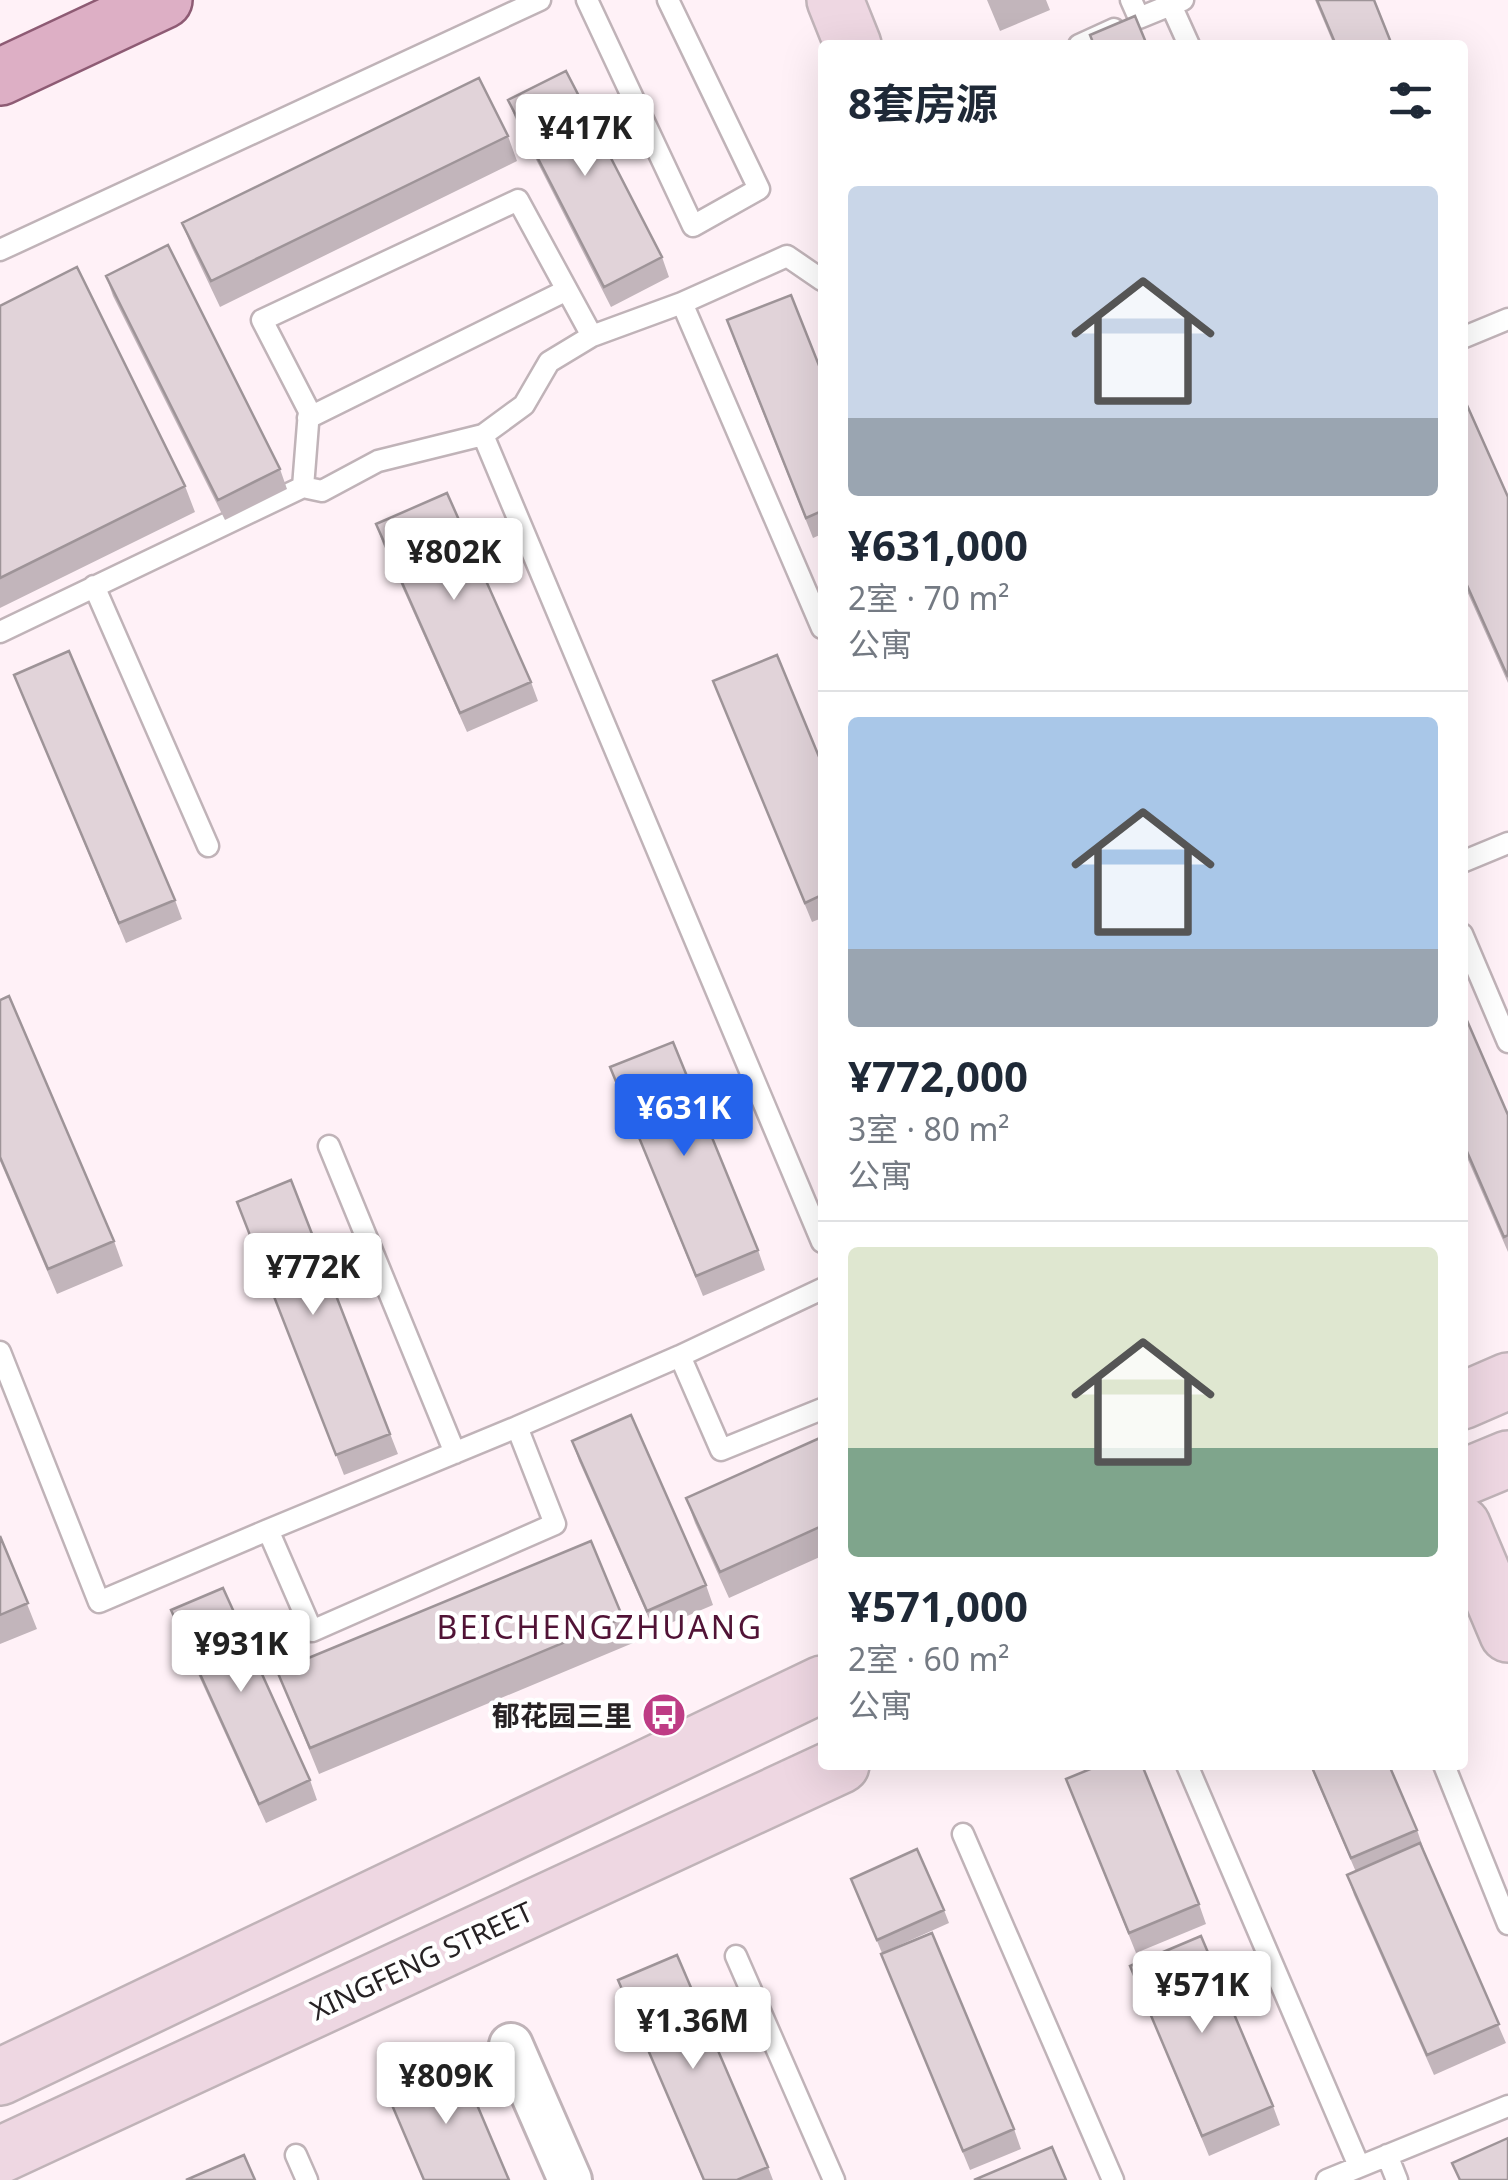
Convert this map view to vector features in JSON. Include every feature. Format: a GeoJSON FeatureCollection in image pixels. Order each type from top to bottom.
{"type":"FeatureCollection","features":[{"type":"Feature","properties":{"kind":"main road"},"geometry":{"type":"LineString","coordinates":[[0,77],[164,0]]}},
{"type":"Feature","properties":{"kind":"main road"},"geometry":{"type":"LineString","coordinates":[[835,0],[851,40]]}},
{"type":"Feature","properties":{"kind":"main road"},"geometry":{"type":"LineString","coordinates":[[1468,1398],[1508,1381]]}},
{"type":"Feature","properties":{"kind":"main road"},"geometry":{"type":"LineString","coordinates":[[1468,1475],[1508,1458]]}},
{"type":"Feature","properties":{"kind":"main road"},"geometry":{"type":"LineString","coordinates":[[1468,1539],[1508,1634]]}},
{"type":"Feature","properties":{"kind":"main road"},"geometry":{"type":"LineString","coordinates":[[23,2159],[0,2078],[818,1686]]}},
{"type":"Feature","properties":{"kind":"main road"},"geometry":{"type":"LineString","coordinates":[[740,1720],[774,1796]]}},
{"type":"Feature","properties":{"kind":"main road","name":"XINGFENG STREET"},"geometry":{"type":"LineString","coordinates":[[23,2159],[830,1770]]}},
{"type":"Feature","properties":{"kind":"street"},"geometry":{"type":"LineString","coordinates":[[511,2045],[570,2180]]}},
{"type":"Feature","properties":{"kind":"lane"},"geometry":{"type":"LineString","coordinates":[[0,250],[540,0]]}},
{"type":"Feature","properties":{"kind":"lane"},"geometry":{"type":"LineString","coordinates":[[587,0],[693,226],[759,190],[668,0]]}},
{"type":"Feature","properties":{"kind":"lane"},"geometry":{"type":"LineString","coordinates":[[1087,40],[1135,9],[1177,3],[1188,40]]}},
{"type":"Feature","properties":{"kind":"lane"},"geometry":{"type":"LineString","coordinates":[[302,487],[309,411],[262,320],[518,200],[592,336]]}},
{"type":"Feature","properties":{"kind":"lane"},"geometry":{"type":"LineString","coordinates":[[0,632],[302,487],[322,491],[378,461],[483,435],[524,406],[550,362],[592,336],[787,256],[818,277]]}},
{"type":"Feature","properties":{"kind":"lane"},"geometry":{"type":"LineString","coordinates":[[308,418],[567,290]]}},
{"type":"Feature","properties":{"kind":"lane"},"geometry":{"type":"LineString","coordinates":[[682,302],[818,619]]}},
{"type":"Feature","properties":{"kind":"lane"},"geometry":{"type":"LineString","coordinates":[[1468,336],[1508,319]]}},
{"type":"Feature","properties":{"kind":"lane"},"geometry":{"type":"LineString","coordinates":[[483,435],[818,1232]]}},
{"type":"Feature","properties":{"kind":"lane"},"geometry":{"type":"LineString","coordinates":[[94,586],[208,846]]}},
{"type":"Feature","properties":{"kind":"lane"},"geometry":{"type":"LineString","coordinates":[[1468,860],[1508,843]]}},
{"type":"Feature","properties":{"kind":"lane"},"geometry":{"type":"LineString","coordinates":[[1468,948],[1508,1042]]}},
{"type":"Feature","properties":{"kind":"lane"},"geometry":{"type":"LineString","coordinates":[[329,1146],[454,1452]]}},
{"type":"Feature","properties":{"kind":"lane"},"geometry":{"type":"LineString","coordinates":[[0,1352],[99,1602],[680,1356],[818,1292]]}},
{"type":"Feature","properties":{"kind":"lane"},"geometry":{"type":"LineString","coordinates":[[680,1356],[722,1450],[818,1411]]}},
{"type":"Feature","properties":{"kind":"lane"},"geometry":{"type":"LineString","coordinates":[[268,1530],[312,1631],[555,1524],[517,1426]]}},
{"type":"Feature","properties":{"kind":"lane"},"geometry":{"type":"LineString","coordinates":[[1189,1770],[1359,2166]]}},
{"type":"Feature","properties":{"kind":"lane"},"geometry":{"type":"LineString","coordinates":[[1446,1770],[1508,1924]]}},
{"type":"Feature","properties":{"kind":"lane"},"geometry":{"type":"LineString","coordinates":[[963,1834],[1112,2180]]}},
{"type":"Feature","properties":{"kind":"lane"},"geometry":{"type":"LineString","coordinates":[[736,1956],[834,2180]]}},
{"type":"Feature","properties":{"kind":"lane"},"geometry":{"type":"LineString","coordinates":[[1327,2180],[1508,2106]]}},
{"type":"Feature","properties":{"kind":"lane"},"geometry":{"type":"LineString","coordinates":[[296,2155],[307,2180]]}},
{"type":"Feature","properties":{"kind":"lane"},"geometry":{"type":"LineString","coordinates":[[1386,2155],[1397,2180]]}},
{"type":"Feature","properties":{"kind":"building"},"geometry":{"type":"Polygon","coordinates":[[[1317,0],[1374,0],[1390,40],[1334,40],[1317,0]]]}},
{"type":"Feature","properties":{"kind":"building"},"geometry":{"type":"Polygon","coordinates":[[[1135,16],[1145,40],[1092,40],[1090,35],[1135,16]]]}},
{"type":"Feature","properties":{"kind":"building"},"geometry":{"type":"Polygon","coordinates":[[[566,71],[662,257],[604,287],[508,100],[566,71]]]}},
{"type":"Feature","properties":{"kind":"building"},"geometry":{"type":"Polygon","coordinates":[[[479,78],[508,136],[211,281],[182,223],[479,78]]]}},
{"type":"Feature","properties":{"kind":"building"},"geometry":{"type":"Polygon","coordinates":[[[168,245],[280,469],[218,500],[106,276],[168,245]]]}},
{"type":"Feature","properties":{"kind":"building"},"geometry":{"type":"Polygon","coordinates":[[[77,267],[185,486],[0,578],[0,306],[77,267]]]}},
{"type":"Feature","properties":{"kind":"building"},"geometry":{"type":"Polygon","coordinates":[[[791,295],[818,363],[818,513],[806,518],[727,320],[791,295]]]}},
{"type":"Feature","properties":{"kind":"building"},"geometry":{"type":"Polygon","coordinates":[[[1468,407],[1508,497],[1508,677],[1468,587],[1468,407]]]}},
{"type":"Feature","properties":{"kind":"building"},"geometry":{"type":"Polygon","coordinates":[[[447,493],[531,682],[460,713],[376,524],[447,493]]]}},
{"type":"Feature","properties":{"kind":"building"},"geometry":{"type":"Polygon","coordinates":[[[69,651],[175,900],[119,923],[14,675],[69,651]]]}},
{"type":"Feature","properties":{"kind":"building"},"geometry":{"type":"Polygon","coordinates":[[[777,655],[818,754],[818,897],[805,903],[713,681],[777,655]]]}},
{"type":"Feature","properties":{"kind":"building"},"geometry":{"type":"Polygon","coordinates":[[[9,996],[114,1241],[48,1269],[0,1157],[0,1000],[9,996]]]}},
{"type":"Feature","properties":{"kind":"building"},"geometry":{"type":"Polygon","coordinates":[[[1468,1023],[1508,1115],[1508,1235],[1504,1237],[1468,1154],[1468,1023]]]}},
{"type":"Feature","properties":{"kind":"building"},"geometry":{"type":"Polygon","coordinates":[[[673,1042],[758,1250],[696,1276],[610,1067],[673,1042]]]}},
{"type":"Feature","properties":{"kind":"building"},"geometry":{"type":"Polygon","coordinates":[[[291,1180],[390,1434],[336,1455],[237,1202],[291,1180]]]}},
{"type":"Feature","properties":{"kind":"building"},"geometry":{"type":"Polygon","coordinates":[[[631,1415],[706,1585],[647,1611],[572,1441],[631,1415]]]}},
{"type":"Feature","properties":{"kind":"building"},"geometry":{"type":"Polygon","coordinates":[[[818,1439],[818,1528],[720,1572],[686,1498],[818,1439]]]}},
{"type":"Feature","properties":{"kind":"building"},"geometry":{"type":"Polygon","coordinates":[[[0,1536],[28,1603],[0,1615],[0,1536]]]}},
{"type":"Feature","properties":{"kind":"building"},"geometry":{"type":"Polygon","coordinates":[[[591,1541],[623,1618],[310,1748],[277,1671],[591,1541]]]}},
{"type":"Feature","properties":{"kind":"building"},"geometry":{"type":"Polygon","coordinates":[[[223,1588],[310,1780],[259,1804],[171,1610],[223,1588]]]}},
{"type":"Feature","properties":{"kind":"building"},"geometry":{"type":"Polygon","coordinates":[[[1088,1770],[1144,1770],[1199,1904],[1129,1933],[1066,1779],[1088,1770]]]}},
{"type":"Feature","properties":{"kind":"building"},"geometry":{"type":"Polygon","coordinates":[[[1313,1770],[1391,1770],[1417,1830],[1351,1858],[1313,1770]]]}},
{"type":"Feature","properties":{"kind":"building"},"geometry":{"type":"Polygon","coordinates":[[[1420,1843],[1499,2024],[1427,2055],[1347,1875],[1420,1843]]]}},
{"type":"Feature","properties":{"kind":"building"},"geometry":{"type":"Polygon","coordinates":[[[917,1849],[944,1910],[877,1940],[851,1879],[917,1849]]]}},
{"type":"Feature","properties":{"kind":"building"},"geometry":{"type":"Polygon","coordinates":[[[932,1933],[1014,2129],[963,2151],[881,1954],[932,1933]]]}},
{"type":"Feature","properties":{"kind":"building"},"geometry":{"type":"Polygon","coordinates":[[[1201,1936],[1273,2106],[1202,2136],[1130,1966],[1201,1936]]]}},
{"type":"Feature","properties":{"kind":"building"},"geometry":{"type":"Polygon","coordinates":[[[677,1955],[768,2167],[737,2180],[704,2180],[618,1980],[677,1955]]]}},
{"type":"Feature","properties":{"kind":"building"},"geometry":{"type":"Polygon","coordinates":[[[458,2060],[509,2180],[424,2180],[386,2091],[458,2060]]]}},
{"type":"Feature","properties":{"kind":"building"},"geometry":{"type":"Polygon","coordinates":[[[1508,2138],[1508,2180],[1460,2180],[1452,2163],[1508,2138]]]}},
{"type":"Feature","properties":{"kind":"building"},"geometry":{"type":"Polygon","coordinates":[[[1052,2147],[1066,2180],[974,2180],[1052,2147]]]}},
{"type":"Feature","properties":{"kind":"building"},"geometry":{"type":"Polygon","coordinates":[[[244,2155],[255,2180],[186,2180],[244,2155]]]}},
{"type":"Feature","properties":{"kind":"place","name":"郁花园三里"},"geometry":{"type":"Point","coordinates":[664,1715]}},
{"type":"Feature","properties":{"kind":"district","name":"BEICHENGZHUANG"},"geometry":{"type":"Point","coordinates":[600,1626]}}]}
